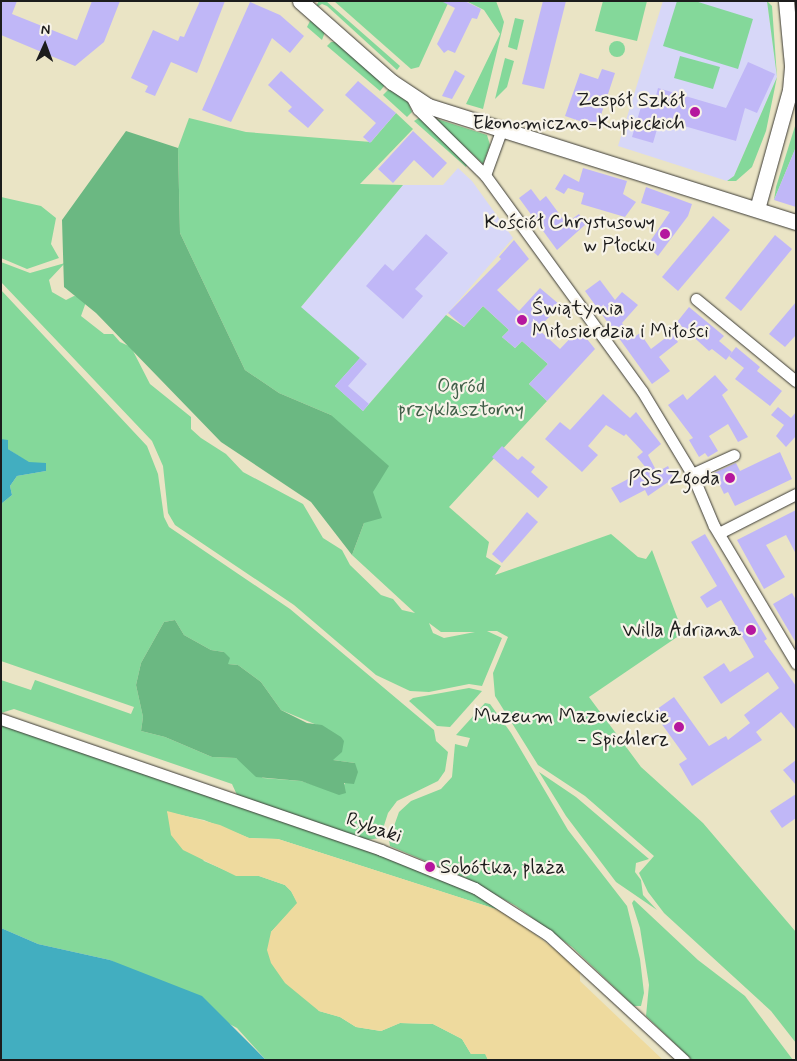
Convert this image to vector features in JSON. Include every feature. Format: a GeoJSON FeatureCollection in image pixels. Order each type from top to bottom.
{"type":"FeatureCollection","features":[{"type":"Feature","properties":{"kind":"street"},"geometry":{"type":"LineString","coordinates":[[300,1],[411,96],[446,113],[796,222]]}},
{"type":"Feature","properties":{"kind":"street"},"geometry":{"type":"LineString","coordinates":[[757,209],[790,90],[792,64],[786,1]]}},
{"type":"Feature","properties":{"kind":"street"},"geometry":{"type":"LineString","coordinates":[[411,96],[418,109],[484,175],[642,391],[692,474],[719,533],[796,663]]}},
{"type":"Feature","properties":{"kind":"street"},"geometry":{"type":"LineString","coordinates":[[484,175],[501,131]]}},
{"type":"Feature","properties":{"kind":"street"},"geometry":{"type":"LineString","coordinates":[[696,300],[796,381]]}},
{"type":"Feature","properties":{"kind":"street"},"geometry":{"type":"LineString","coordinates":[[692,474],[734,455]]}},
{"type":"Feature","properties":{"kind":"street"},"geometry":{"type":"LineString","coordinates":[[719,533],[796,494]]}},
{"type":"Feature","properties":{"kind":"street","name":"Rybaki"},"geometry":{"type":"LineString","coordinates":[[1,719],[381,850],[475,888],[548,934],[684,1060]]}},
{"type":"Feature","properties":{"kind":"shaded area","name":"Zespół Szkół Ekonomiczno-Kupieckich"},"geometry":{"type":"Polygon","coordinates":[[[663,1],[767,1],[777,77],[734,176],[727,181],[618,146],[663,1]]]}},
{"type":"Feature","properties":{"kind":"shaded area"},"geometry":{"type":"Polygon","coordinates":[[[458,168],[472,181],[513,238],[363,411],[335,386],[301,307],[403,185],[443,185],[458,168]]]}},
{"type":"Feature","properties":{"kind":"green space"},"geometry":{"type":"Polygon","coordinates":[[[319,1],[326,1],[400,66],[397,70],[327,6],[322,4],[315,8],[319,1]]]}},
{"type":"Feature","properties":{"kind":"green space"},"geometry":{"type":"Polygon","coordinates":[[[334,1],[449,1],[419,67],[411,69],[334,1]]]}},
{"type":"Feature","properties":{"kind":"green space"},"geometry":{"type":"Polygon","coordinates":[[[466,1],[496,1],[504,22],[483,109],[466,104],[500,34],[484,10],[466,1]]]}},
{"type":"Feature","properties":{"kind":"green space"},"geometry":{"type":"Polygon","coordinates":[[[603,1],[647,1],[637,41],[595,31],[603,1]]]}},
{"type":"Feature","properties":{"kind":"green space"},"geometry":{"type":"Polygon","coordinates":[[[677,1],[695,1],[753,19],[738,69],[663,46],[677,1]]]}},
{"type":"Feature","properties":{"kind":"green space"},"geometry":{"type":"Polygon","coordinates":[[[767,1],[772,6],[777,77],[767,1]]]}},
{"type":"Feature","properties":{"kind":"green space"},"geometry":{"type":"Polygon","coordinates":[[[515,18],[524,20],[517,50],[508,47],[515,18]]]}},
{"type":"Feature","properties":{"kind":"green space"},"geometry":{"type":"Polygon","coordinates":[[[311,19],[325,32],[322,40],[307,27],[311,19]]]}},
{"type":"Feature","properties":{"kind":"green space"},"geometry":{"type":"Polygon","coordinates":[[[617,41],[623,43],[625,49],[623,55],[617,57],[611,55],[609,49],[611,43],[617,41]]]}},
{"type":"Feature","properties":{"kind":"green space"},"geometry":{"type":"Polygon","coordinates":[[[331,42],[337,42],[385,85],[380,91],[327,46],[331,42]]]}},
{"type":"Feature","properties":{"kind":"green space"},"geometry":{"type":"Polygon","coordinates":[[[680,56],[720,67],[713,89],[674,78],[680,56]]]}},
{"type":"Feature","properties":{"kind":"green space"},"geometry":{"type":"Polygon","coordinates":[[[505,58],[514,61],[507,87],[495,99],[505,58]]]}},
{"type":"Feature","properties":{"kind":"green space"},"geometry":{"type":"Polygon","coordinates":[[[777,77],[766,131],[752,167],[736,181],[727,181],[734,176],[777,77]]]}},
{"type":"Feature","properties":{"kind":"green space"},"geometry":{"type":"Polygon","coordinates":[[[389,89],[408,102],[412,112],[407,117],[383,95],[389,89]]]}},
{"type":"Feature","properties":{"kind":"green space","name":"Ogród przyklasztorny"},"geometry":{"type":"Polygon","coordinates":[[[396,113],[413,129],[360,184],[403,185],[301,307],[360,358],[335,386],[363,411],[446,315],[464,327],[483,306],[509,330],[502,337],[515,348],[522,341],[548,364],[529,384],[547,401],[449,507],[489,542],[486,557],[501,566],[495,575],[611,534],[638,557],[646,559],[652,550],[683,633],[589,697],[641,767],[703,823],[796,932],[796,1043],[771,1011],[664,913],[648,892],[639,873],[654,856],[585,796],[538,765],[495,696],[493,673],[508,637],[497,631],[487,631],[502,638],[482,686],[469,684],[429,692],[410,691],[376,675],[294,605],[175,525],[168,513],[163,466],[152,441],[1,282],[1,262],[30,273],[65,263],[49,280],[52,292],[66,300],[74,296],[81,297],[86,302],[81,316],[104,334],[113,334],[120,342],[131,347],[150,384],[191,417],[191,429],[201,438],[226,454],[243,472],[303,504],[323,538],[342,550],[350,565],[381,595],[393,599],[402,610],[415,613],[352,555],[364,523],[331,415],[279,393],[245,370],[180,233],[178,148],[189,118],[246,132],[371,142],[396,113]],[[429,623],[433,633],[444,638],[475,632],[441,632],[429,623]]]}},
{"type":"Feature","properties":{"kind":"green space"},"geometry":{"type":"Polygon","coordinates":[[[422,116],[468,163],[466,167],[414,121],[422,116]]]}},
{"type":"Feature","properties":{"kind":"green space"},"geometry":{"type":"Polygon","coordinates":[[[434,118],[487,135],[490,145],[483,164],[434,118]]]}},
{"type":"Feature","properties":{"kind":"green space"},"geometry":{"type":"Polygon","coordinates":[[[796,123],[796,147],[774,200],[776,187],[796,123]]]}},
{"type":"Feature","properties":{"kind":"green space"},"geometry":{"type":"Polygon","coordinates":[[[126,131],[178,148],[180,233],[245,370],[279,393],[331,415],[389,466],[373,492],[382,518],[364,523],[352,555],[311,502],[221,442],[96,313],[64,287],[62,220],[126,131]]]}},
{"type":"Feature","properties":{"kind":"green space"},"geometry":{"type":"Polygon","coordinates":[[[1,197],[41,206],[56,218],[51,244],[59,258],[27,269],[1,258],[1,197]]]}},
{"type":"Feature","properties":{"kind":"green space"},"geometry":{"type":"Polygon","coordinates":[[[1,290],[147,446],[158,474],[164,517],[169,527],[290,609],[434,730],[436,741],[448,752],[445,771],[438,781],[397,801],[388,813],[380,838],[366,840],[237,795],[232,784],[14,709],[1,713],[1,680],[31,690],[35,680],[131,714],[134,707],[1,661],[1,504],[12,495],[10,486],[17,476],[46,471],[46,463],[29,463],[8,449],[1,439],[1,290]],[[175,620],[164,622],[141,663],[136,685],[143,717],[141,731],[165,737],[212,757],[236,758],[263,778],[301,781],[333,791],[343,787],[355,763],[333,760],[329,730],[281,710],[261,682],[238,665],[228,664],[224,652],[211,650],[184,635],[175,620]]]}},
{"type":"Feature","properties":{"kind":"green space"},"geometry":{"type":"Polygon","coordinates":[[[175,620],[184,635],[211,650],[224,652],[230,658],[228,664],[238,665],[261,682],[281,710],[307,723],[322,725],[341,737],[344,741],[342,752],[333,760],[355,763],[358,772],[354,784],[344,783],[346,793],[339,795],[301,781],[256,777],[236,758],[212,757],[165,737],[141,731],[143,717],[136,685],[141,663],[164,622],[175,620]]]}},
{"type":"Feature","properties":{"kind":"green space"},"geometry":{"type":"Polygon","coordinates":[[[469,688],[482,691],[450,727],[437,726],[409,701],[413,698],[469,688]]]}},
{"type":"Feature","properties":{"kind":"green space"},"geometry":{"type":"Polygon","coordinates":[[[485,703],[490,704],[511,733],[568,830],[627,906],[640,959],[644,993],[641,1006],[634,1006],[572,947],[516,906],[463,877],[390,846],[389,840],[399,812],[411,801],[441,789],[452,777],[455,744],[467,747],[470,738],[456,735],[485,703]]]}},
{"type":"Feature","properties":{"kind":"green space"},"geometry":{"type":"Polygon","coordinates":[[[1,724],[394,860],[466,889],[505,912],[278,839],[249,838],[204,820],[167,812],[204,861],[236,875],[259,876],[285,885],[291,891],[298,903],[271,932],[319,1011],[340,1017],[356,1027],[381,1031],[400,1023],[433,1024],[462,1039],[471,1054],[486,1054],[488,1060],[266,1060],[237,1028],[110,960],[38,944],[1,928],[1,724]]]}},
{"type":"Feature","properties":{"kind":"green space"},"geometry":{"type":"Polygon","coordinates":[[[539,772],[576,797],[649,859],[636,863],[635,872],[641,880],[643,895],[657,910],[616,882],[566,816],[539,772]]]}},
{"type":"Feature","properties":{"kind":"green space"},"geometry":{"type":"Polygon","coordinates":[[[634,900],[698,960],[745,996],[793,1060],[692,1060],[646,1016],[649,985],[640,928],[632,903],[634,900]]]}},
{"type":"Feature","properties":{"kind":"sand"},"geometry":{"type":"Polygon","coordinates":[[[167,811],[220,825],[249,838],[278,839],[505,912],[580,968],[580,981],[663,1060],[488,1060],[485,1054],[471,1054],[462,1039],[433,1024],[400,1023],[381,1031],[356,1027],[340,1017],[319,1011],[285,983],[271,963],[267,950],[271,932],[297,903],[291,891],[285,885],[259,876],[236,876],[183,850],[171,835],[167,811]]]}},
{"type":"Feature","properties":{"kind":"water"},"geometry":{"type":"Polygon","coordinates":[[[1,439],[8,440],[8,449],[29,462],[46,463],[46,471],[17,476],[10,486],[12,495],[1,504],[1,439]]]}},
{"type":"Feature","properties":{"kind":"water"},"geometry":{"type":"Polygon","coordinates":[[[1,928],[38,944],[110,960],[202,996],[266,1060],[1,1060],[1,928]]]}},
{"type":"Feature","properties":{"kind":"building"},"geometry":{"type":"Polygon","coordinates":[[[1,1],[17,1],[12,14],[77,40],[92,1],[120,1],[104,42],[75,66],[1,35],[1,1]]]}},
{"type":"Feature","properties":{"kind":"building"},"geometry":{"type":"Polygon","coordinates":[[[200,1],[225,1],[197,73],[171,62],[155,96],[145,92],[148,86],[131,78],[153,30],[178,41],[180,36],[184,37],[200,1]]]}},
{"type":"Feature","properties":{"kind":"building"},"geometry":{"type":"Polygon","coordinates":[[[441,1],[465,1],[481,9],[477,19],[472,18],[455,53],[448,50],[444,53],[437,44],[455,8],[441,1]]]}},
{"type":"Feature","properties":{"kind":"building"},"geometry":{"type":"Polygon","coordinates":[[[543,1],[566,1],[544,89],[522,84],[543,1]]]}},
{"type":"Feature","properties":{"kind":"building"},"geometry":{"type":"Polygon","coordinates":[[[250,2],[280,15],[304,36],[290,53],[272,38],[231,122],[202,110],[250,2]]]}},
{"type":"Feature","properties":{"kind":"building"},"geometry":{"type":"Polygon","coordinates":[[[748,62],[775,74],[757,113],[745,108],[736,141],[660,119],[653,143],[632,137],[643,100],[654,103],[658,88],[726,108],[748,62]]]}},
{"type":"Feature","properties":{"kind":"building"},"geometry":{"type":"Polygon","coordinates":[[[602,69],[615,73],[597,127],[565,116],[580,73],[598,79],[602,69]]]}},
{"type":"Feature","properties":{"kind":"building"},"geometry":{"type":"Polygon","coordinates":[[[455,70],[465,76],[452,99],[442,96],[455,70]]]}},
{"type":"Feature","properties":{"kind":"building"},"geometry":{"type":"Polygon","coordinates":[[[281,71],[324,110],[308,128],[288,111],[292,107],[268,85],[281,71]]]}},
{"type":"Feature","properties":{"kind":"building"},"geometry":{"type":"Polygon","coordinates":[[[358,81],[396,113],[370,143],[363,137],[376,123],[345,95],[358,81]]]}},
{"type":"Feature","properties":{"kind":"building"},"geometry":{"type":"Polygon","coordinates":[[[413,131],[447,163],[433,178],[414,160],[393,183],[378,169],[413,131]]]}},
{"type":"Feature","properties":{"kind":"building"},"geometry":{"type":"Polygon","coordinates":[[[796,147],[796,207],[774,200],[796,147]]]}},
{"type":"Feature","properties":{"kind":"building"},"geometry":{"type":"Polygon","coordinates":[[[583,168],[627,181],[623,194],[636,202],[625,217],[581,204],[584,193],[568,188],[564,194],[555,189],[564,174],[579,182],[583,168]]]}},
{"type":"Feature","properties":{"kind":"building","name":"Kościół Chrystusowy w Płocku"},"geometry":{"type":"Polygon","coordinates":[[[646,187],[692,204],[688,216],[658,256],[647,246],[670,212],[641,203],[646,187]]]}},
{"type":"Feature","properties":{"kind":"building"},"geometry":{"type":"Polygon","coordinates":[[[531,189],[540,201],[546,196],[566,223],[579,214],[586,224],[557,250],[519,198],[531,189]]]}},
{"type":"Feature","properties":{"kind":"building"},"geometry":{"type":"Polygon","coordinates":[[[713,216],[730,230],[678,291],[662,277],[713,216]]]}},
{"type":"Feature","properties":{"kind":"building"},"geometry":{"type":"Polygon","coordinates":[[[426,234],[448,253],[415,289],[423,296],[403,319],[366,286],[385,264],[393,271],[426,234]]]}},
{"type":"Feature","properties":{"kind":"building"},"geometry":{"type":"Polygon","coordinates":[[[775,235],[792,249],[741,311],[725,298],[775,235]]]}},
{"type":"Feature","properties":{"kind":"building","name":"Świątynia Miłosierdzia i Miłości"},"geometry":{"type":"Polygon","coordinates":[[[514,240],[529,259],[497,290],[519,311],[540,288],[560,305],[538,329],[560,349],[579,329],[595,349],[547,401],[529,384],[548,364],[522,341],[515,348],[502,337],[509,330],[483,306],[464,327],[448,313],[501,259],[499,257],[514,240]]]}},
{"type":"Feature","properties":{"kind":"building"},"geometry":{"type":"Polygon","coordinates":[[[600,280],[615,300],[622,292],[638,305],[622,323],[633,338],[640,333],[651,349],[672,333],[678,342],[659,357],[670,371],[652,384],[585,291],[600,280]]]}},
{"type":"Feature","properties":{"kind":"building"},"geometry":{"type":"Polygon","coordinates":[[[796,302],[796,335],[785,347],[769,334],[796,302]]]}},
{"type":"Feature","properties":{"kind":"building"},"geometry":{"type":"Polygon","coordinates":[[[689,307],[724,336],[719,341],[732,352],[726,360],[712,349],[709,351],[677,322],[689,307]]]}},
{"type":"Feature","properties":{"kind":"building"},"geometry":{"type":"Polygon","coordinates":[[[736,347],[760,367],[757,371],[782,391],[770,406],[735,379],[744,368],[729,356],[736,347]]]}},
{"type":"Feature","properties":{"kind":"building"},"geometry":{"type":"Polygon","coordinates":[[[360,358],[367,364],[348,386],[369,404],[363,411],[335,386],[360,358]]]}},
{"type":"Feature","properties":{"kind":"building"},"geometry":{"type":"Polygon","coordinates":[[[715,375],[728,390],[722,395],[748,437],[738,442],[728,424],[709,436],[718,451],[708,457],[705,453],[699,457],[689,440],[693,438],[668,405],[683,394],[687,400],[715,375]]]}},
{"type":"Feature","properties":{"kind":"building"},"geometry":{"type":"Polygon","coordinates":[[[603,394],[630,418],[636,412],[661,444],[648,455],[657,472],[668,466],[674,478],[648,496],[645,490],[620,503],[611,488],[647,469],[637,457],[643,452],[626,434],[624,436],[606,425],[588,446],[598,455],[582,472],[545,439],[560,422],[570,430],[603,394]]]}},
{"type":"Feature","properties":{"kind":"building"},"geometry":{"type":"Polygon","coordinates":[[[778,407],[791,418],[796,412],[796,436],[786,447],[776,436],[784,425],[771,415],[778,407]]]}},
{"type":"Feature","properties":{"kind":"building"},"geometry":{"type":"Polygon","coordinates":[[[502,446],[518,460],[522,456],[535,467],[531,472],[548,487],[538,498],[492,457],[502,446]]]}},
{"type":"Feature","properties":{"kind":"building"},"geometry":{"type":"Polygon","coordinates":[[[780,452],[792,479],[735,506],[728,492],[724,494],[714,473],[736,463],[740,471],[780,452]]]}},
{"type":"Feature","properties":{"kind":"building"},"geometry":{"type":"Polygon","coordinates":[[[796,510],[796,554],[786,535],[766,545],[785,577],[764,589],[737,540],[796,510]]]}},
{"type":"Feature","properties":{"kind":"building"},"geometry":{"type":"Polygon","coordinates":[[[527,512],[538,522],[502,563],[492,554],[527,512]]]}},
{"type":"Feature","properties":{"kind":"building"},"geometry":{"type":"Polygon","coordinates":[[[705,534],[767,639],[764,641],[796,686],[796,730],[781,712],[756,732],[762,740],[692,786],[679,764],[687,759],[653,712],[674,697],[709,746],[726,736],[728,740],[750,723],[744,715],[779,688],[768,672],[721,704],[703,677],[724,663],[730,672],[754,657],[721,600],[707,608],[700,597],[717,586],[691,542],[705,534]]]}},
{"type":"Feature","properties":{"kind":"building"},"geometry":{"type":"Polygon","coordinates":[[[792,593],[796,600],[796,643],[773,604],[792,593]]]}},
{"type":"Feature","properties":{"kind":"building"},"geometry":{"type":"Polygon","coordinates":[[[796,760],[796,785],[783,770],[796,760]]]}},
{"type":"Feature","properties":{"kind":"building"},"geometry":{"type":"Polygon","coordinates":[[[796,794],[796,818],[782,828],[770,811],[796,794]]]}},
{"type":"Feature","properties":{"kind":"place","name":"Zespół Szkół Ekonomiczno-Kupieckich"},"geometry":{"type":"Point","coordinates":[695,112]}},
{"type":"Feature","properties":{"kind":"place","name":"Kościół Chrystusowy w Płocku"},"geometry":{"type":"Point","coordinates":[665,234]}},
{"type":"Feature","properties":{"kind":"place","name":"Świątynia Miłosierdzia i Miłości"},"geometry":{"type":"Point","coordinates":[522,320]}},
{"type":"Feature","properties":{"kind":"place","name":"PSS Zgoda"},"geometry":{"type":"Point","coordinates":[730,478]}},
{"type":"Feature","properties":{"kind":"place","name":"Willa Adriana"},"geometry":{"type":"Point","coordinates":[751,630]}},
{"type":"Feature","properties":{"kind":"place","name":"Muzeum Mazowieckie - Spichlerz"},"geometry":{"type":"Point","coordinates":[679,727]}},
{"type":"Feature","properties":{"kind":"place","name":"Sobótka, plaża"},"geometry":{"type":"Point","coordinates":[430,867]}}]}
